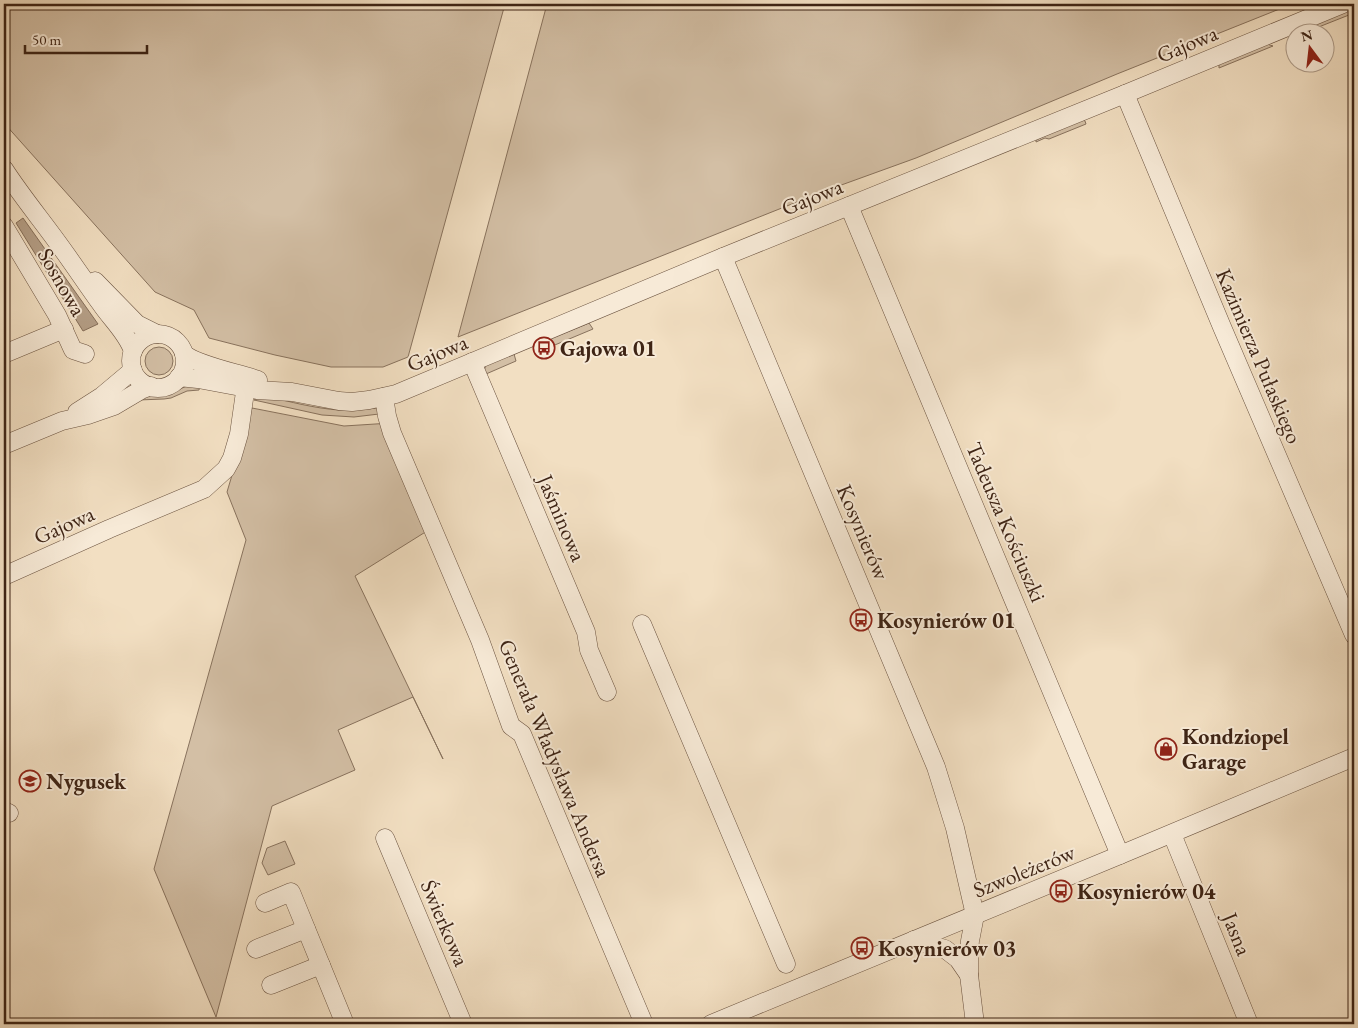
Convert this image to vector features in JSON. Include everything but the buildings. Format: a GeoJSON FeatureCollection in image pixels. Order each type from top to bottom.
{"type":"FeatureCollection","features":[{"type":"Feature","properties":{"kind":"street","name":"Gajowa"},"geometry":{"type":"LineString","coordinates":[[179,377],[247,382],[327,399],[352,402],[384,397],[407,390],[723,257],[1343,4]]}},
{"type":"Feature","properties":{"kind":"street","name":"Kazimierza Pułaskiego"},"geometry":{"type":"LineString","coordinates":[[1125,94],[1354,635]]}},
{"type":"Feature","properties":{"kind":"street","name":"Sosnowa"},"geometry":{"type":"LineString","coordinates":[[4,169],[23,198],[129,342],[133,351]]}},
{"type":"Feature","properties":{"kind":"street","name":"Tadeusza Kościuszki"},"geometry":{"type":"LineString","coordinates":[[849,206],[1120,855]]}},
{"type":"Feature","properties":{"kind":"street","name":"Sosnowa"},"geometry":{"type":"LineString","coordinates":[[4,226],[57,315],[72,350],[85,354]]}},
{"type":"Feature","properties":{"kind":"street","name":"Sosnowa"},"geometry":{"type":"LineString","coordinates":[[62,249],[138,324],[157,334]]}},
{"type":"Feature","properties":{"kind":"street","name":"Kosynierów"},"geometry":{"type":"LineString","coordinates":[[723,257],[936,767],[955,828],[976,915]]}},
{"type":"Feature","properties":{"kind":"street"},"geometry":{"type":"LineString","coordinates":[[4,354],[64,329]]}},
{"type":"Feature","properties":{"kind":"street"},"geometry":{"type":"LineString","coordinates":[[157,334],[163,334],[179,343],[184,354],[184,366],[179,377],[169,385],[157,387],[140,380],[133,370],[132,357],[133,351],[140,341],[145,337],[157,334]]}},
{"type":"Feature","properties":{"kind":"street","name":"Gajowa"},"geometry":{"type":"LineString","coordinates":[[184,354],[247,382]]}},
{"type":"Feature","properties":{"kind":"street","name":"Jaśminowa"},"geometry":{"type":"LineString","coordinates":[[472,362],[586,632],[589,650],[606,692]]}},
{"type":"Feature","properties":{"kind":"street"},"geometry":{"type":"LineString","coordinates":[[62,421],[102,396],[133,370]]}},
{"type":"Feature","properties":{"kind":"street","name":"Gajowa"},"geometry":{"type":"LineString","coordinates":[[4,576],[204,489],[226,469],[232,458],[239,434],[247,382]]}},
{"type":"Feature","properties":{"kind":"street"},"geometry":{"type":"LineString","coordinates":[[4,445],[62,421],[114,406],[151,386]]}},
{"type":"Feature","properties":{"kind":"street","name":"Generała Władysława Andersa"},"geometry":{"type":"LineString","coordinates":[[384,397],[392,433],[480,640],[512,726],[522,734],[644,1024]]}},
{"type":"Feature","properties":{"kind":"street"},"geometry":{"type":"LineString","coordinates":[[642,624],[786,964]]}},
{"type":"Feature","properties":{"kind":"street","name":"Szwoleżerów"},"geometry":{"type":"LineString","coordinates":[[710,1024],[1354,757]]}},
{"type":"Feature","properties":{"kind":"street","name":"Jasna"},"geometry":{"type":"LineString","coordinates":[[1172,834],[1249,1024]]}},
{"type":"Feature","properties":{"kind":"street","name":"Świerkowa"},"geometry":{"type":"LineString","coordinates":[[385,838],[463,1024]]}},
{"type":"Feature","properties":{"kind":"street"},"geometry":{"type":"LineString","coordinates":[[265,903],[291,892],[345,1024]]}},
{"type":"Feature","properties":{"kind":"street"},"geometry":{"type":"LineString","coordinates":[[974,1024],[969,975],[970,941],[976,915]]}},
{"type":"Feature","properties":{"kind":"street"},"geometry":{"type":"LineString","coordinates":[[256,949],[306,929]]}},
{"type":"Feature","properties":{"kind":"street"},"geometry":{"type":"LineString","coordinates":[[914,940],[945,949],[958,959],[969,975]]}},
{"type":"Feature","properties":{"kind":"street"},"geometry":{"type":"LineString","coordinates":[[271,985],[321,965]]}},
{"type":"Feature","properties":{"kind":"shaded area"},"geometry":{"type":"Polygon","coordinates":[[[4,4],[505,4],[408,357],[383,367],[331,367],[275,355],[209,338],[194,310],[155,292],[4,123],[4,4]]]}},
{"type":"Feature","properties":{"kind":"shaded area"},"geometry":{"type":"Polygon","coordinates":[[[547,4],[1292,4],[1117,74],[916,158],[822,192],[458,337],[547,4]]]}},
{"type":"Feature","properties":{"kind":"shaded area"},"geometry":{"type":"Polygon","coordinates":[[[1354,6],[1354,13],[1331,22],[1315,22],[1354,6]]]}},
{"type":"Feature","properties":{"kind":"shaded area"},"geometry":{"type":"Polygon","coordinates":[[[1267,44],[1273,46],[1219,68],[1219,64],[1267,44]]]}},
{"type":"Feature","properties":{"kind":"shaded area"},"geometry":{"type":"Polygon","coordinates":[[[1082,119],[1086,124],[1049,139],[1045,138],[1036,142],[1036,140],[1082,119]]]}},
{"type":"Feature","properties":{"kind":"shaded area"},"geometry":{"type":"Polygon","coordinates":[[[23,218],[98,324],[83,331],[16,223],[23,218]]]}},
{"type":"Feature","properties":{"kind":"shaded area"},"geometry":{"type":"Polygon","coordinates":[[[589,323],[593,329],[550,347],[547,340],[589,323]]]}},
{"type":"Feature","properties":{"kind":"shaded area"},"geometry":{"type":"Polygon","coordinates":[[[159,347],[169,351],[173,361],[169,371],[159,375],[149,371],[145,361],[149,351],[159,347]]]}},
{"type":"Feature","properties":{"kind":"shaded area"},"geometry":{"type":"Polygon","coordinates":[[[514,354],[516,361],[486,374],[484,371],[486,365],[514,354]]]}},
{"type":"Feature","properties":{"kind":"shaded area"},"geometry":{"type":"Polygon","coordinates":[[[187,386],[200,386],[199,390],[187,391],[171,398],[138,400],[149,395],[168,394],[187,386]]]}},
{"type":"Feature","properties":{"kind":"shaded area"},"geometry":{"type":"Polygon","coordinates":[[[267,396],[329,409],[377,408],[379,414],[354,417],[322,415],[254,400],[267,396]]]}},
{"type":"Feature","properties":{"kind":"shaded area"},"geometry":{"type":"Polygon","coordinates":[[[252,408],[344,426],[391,423],[427,531],[355,576],[443,759],[413,697],[338,730],[355,770],[272,806],[216,1017],[154,869],[246,540],[227,492],[252,408]]]}},
{"type":"Feature","properties":{"kind":"shaded area"},"geometry":{"type":"Polygon","coordinates":[[[285,841],[295,864],[268,875],[262,863],[267,848],[285,841]]]}},
{"type":"Feature","properties":{"kind":"place","name":"Gajowa 01"},"geometry":{"type":"Point","coordinates":[544,348]}},
{"type":"Feature","properties":{"kind":"place","name":"Kosynierów 01"},"geometry":{"type":"Point","coordinates":[861,620]}},
{"type":"Feature","properties":{"kind":"place","name":"Kondziopel Garage"},"geometry":{"type":"Point","coordinates":[1166,749]}},
{"type":"Feature","properties":{"kind":"place","name":"Nygusek"},"geometry":{"type":"Point","coordinates":[30,781]}},
{"type":"Feature","properties":{"kind":"place","name":"Kosynierów 04"},"geometry":{"type":"Point","coordinates":[1061,891]}},
{"type":"Feature","properties":{"kind":"place","name":"Kosynierów 03"},"geometry":{"type":"Point","coordinates":[862,948]}}]}
